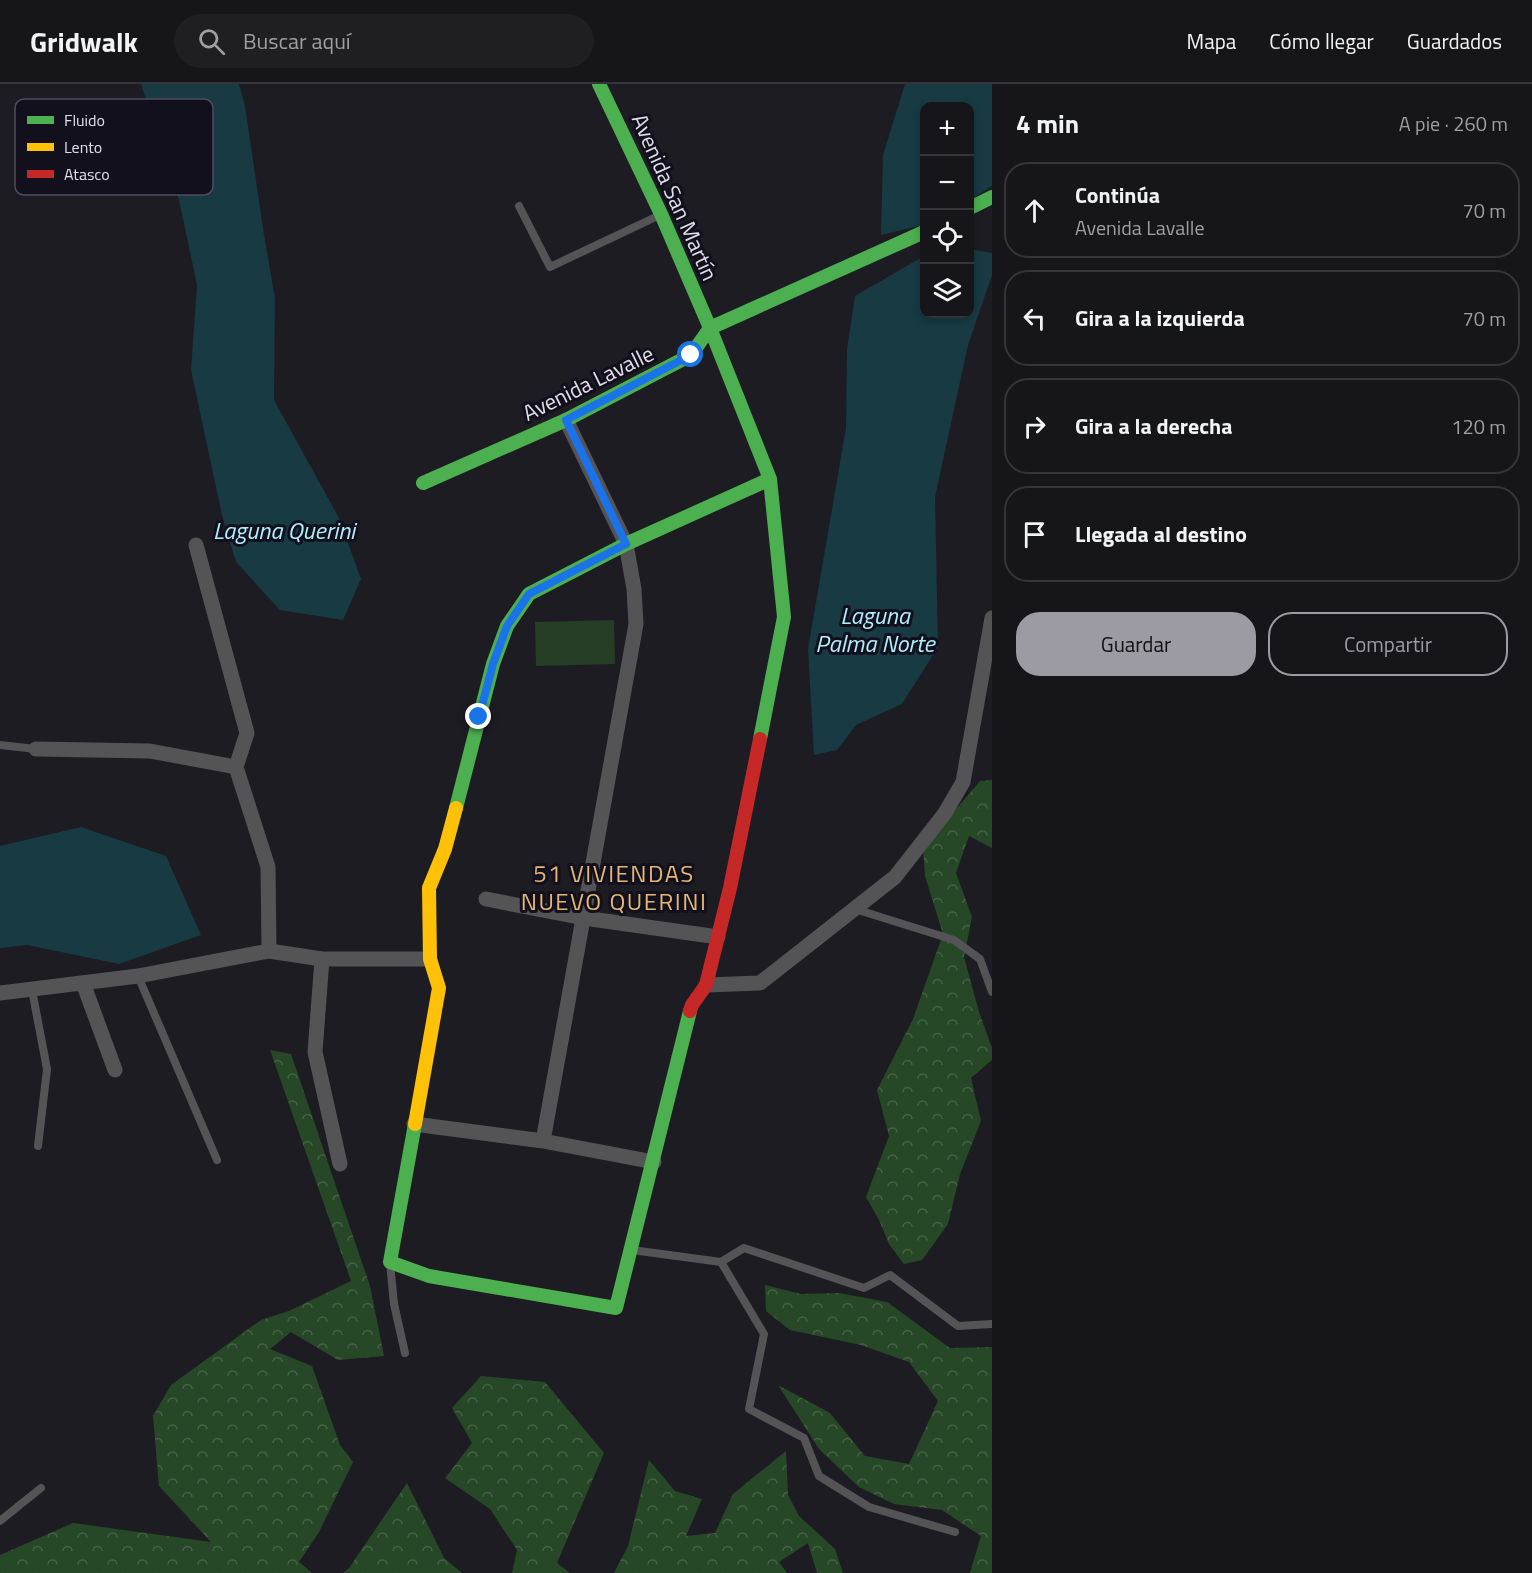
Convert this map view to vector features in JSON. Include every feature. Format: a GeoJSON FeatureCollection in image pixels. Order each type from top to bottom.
{"type":"FeatureCollection","features":[{"type":"Feature","properties":{"kind":"street","name":"Avenida San Martín"},"geometry":{"type":"LineString","coordinates":[[390,1262],[429,1276],[616,1308],[692,1005],[706,985],[730,888],[784,617],[770,479],[710,328],[661,214],[599,84]]}},
{"type":"Feature","properties":{"kind":"street"},"geometry":{"type":"LineString","coordinates":[[974,206],[992,197]]}},
{"type":"Feature","properties":{"kind":"street"},"geometry":{"type":"LineString","coordinates":[[710,328],[919,236]]}},
{"type":"Feature","properties":{"kind":"street","name":"Avenida Lavalle"},"geometry":{"type":"LineString","coordinates":[[423,483],[566,420],[691,355],[710,328]]}},
{"type":"Feature","properties":{"kind":"street"},"geometry":{"type":"LineString","coordinates":[[543,1141],[636,624],[626,544],[566,420]]}},
{"type":"Feature","properties":{"kind":"street"},"geometry":{"type":"LineString","coordinates":[[390,1262],[439,987],[430,959],[429,888],[445,849],[493,664],[507,626],[529,594],[626,544],[770,479]]}},
{"type":"Feature","properties":{"kind":"street"},"geometry":{"type":"LineString","coordinates":[[196,545],[248,733],[236,767],[268,867],[269,951]]}},
{"type":"Feature","properties":{"kind":"street"},"geometry":{"type":"LineString","coordinates":[[706,985],[760,983],[895,877],[945,813],[963,782],[992,618]]}},
{"type":"Feature","properties":{"kind":"street"},"geometry":{"type":"LineString","coordinates":[[36,749],[150,751],[236,767]]}},
{"type":"Feature","properties":{"kind":"street"},"geometry":{"type":"LineString","coordinates":[[486,898],[584,918],[717,937]]}},
{"type":"Feature","properties":{"kind":"street"},"geometry":{"type":"LineString","coordinates":[[0,993],[138,976],[269,951],[322,959],[430,959]]}},
{"type":"Feature","properties":{"kind":"street"},"geometry":{"type":"LineString","coordinates":[[322,959],[315,1052],[340,1164]]}},
{"type":"Feature","properties":{"kind":"street"},"geometry":{"type":"LineString","coordinates":[[83,983],[115,1070]]}},
{"type":"Feature","properties":{"kind":"street"},"geometry":{"type":"LineString","coordinates":[[414,1124],[543,1141],[654,1162]]}},
{"type":"Feature","properties":{"kind":"lane"},"geometry":{"type":"LineString","coordinates":[[519,206],[550,267],[661,214]]}},
{"type":"Feature","properties":{"kind":"lane"},"geometry":{"type":"LineString","coordinates":[[0,745],[36,749]]}},
{"type":"Feature","properties":{"kind":"lane"},"geometry":{"type":"LineString","coordinates":[[855,909],[954,940],[980,959],[992,992]]}},
{"type":"Feature","properties":{"kind":"lane"},"geometry":{"type":"LineString","coordinates":[[138,976],[217,1160]]}},
{"type":"Feature","properties":{"kind":"lane"},"geometry":{"type":"LineString","coordinates":[[32,990],[47,1069],[39,1146]]}},
{"type":"Feature","properties":{"kind":"lane"},"geometry":{"type":"LineString","coordinates":[[632,1250],[721,1262],[744,1248],[864,1288],[890,1275],[958,1326],[992,1324]]}},
{"type":"Feature","properties":{"kind":"lane"},"geometry":{"type":"LineString","coordinates":[[390,1262],[394,1304],[405,1353]]}},
{"type":"Feature","properties":{"kind":"lane"},"geometry":{"type":"LineString","coordinates":[[721,1262],[764,1334],[750,1409],[804,1438],[819,1476],[859,1501],[869,1507],[955,1532]]}},
{"type":"Feature","properties":{"kind":"lane"},"geometry":{"type":"LineString","coordinates":[[0,1521],[41,1488]]}},
{"type":"Feature","properties":{"kind":"green space"},"geometry":{"type":"Polygon","coordinates":[[[614,620],[615,664],[536,666],[535,622],[614,620]]]}},
{"type":"Feature","properties":{"kind":"green space"},"geometry":{"type":"Polygon","coordinates":[[[992,780],[992,848],[969,836],[956,873],[972,917],[964,957],[979,1012],[992,1048],[992,1060],[971,1078],[981,1121],[960,1174],[948,1224],[922,1260],[904,1264],[889,1244],[866,1197],[889,1136],[877,1090],[913,1019],[943,934],[925,876],[923,848],[980,781],[992,780]]]}},
{"type":"Feature","properties":{"kind":"green space"},"geometry":{"type":"Polygon","coordinates":[[[270,1050],[291,1054],[370,1286],[384,1356],[338,1360],[291,1332],[270,1349],[312,1366],[340,1445],[353,1462],[319,1532],[299,1562],[312,1573],[0,1573],[0,1555],[73,1523],[211,1542],[159,1486],[153,1416],[171,1385],[261,1320],[289,1311],[351,1281],[270,1050]]]}},
{"type":"Feature","properties":{"kind":"green space"},"geometry":{"type":"Polygon","coordinates":[[[765,1285],[801,1294],[839,1293],[887,1302],[950,1348],[992,1347],[992,1573],[970,1573],[981,1536],[942,1510],[894,1504],[859,1487],[819,1449],[778,1385],[830,1413],[865,1456],[909,1464],[938,1401],[909,1362],[861,1345],[790,1330],[766,1311],[765,1285]]]}},
{"type":"Feature","properties":{"kind":"green space"},"geometry":{"type":"Polygon","coordinates":[[[481,1376],[545,1382],[604,1453],[557,1563],[570,1573],[512,1573],[517,1550],[490,1509],[445,1478],[472,1443],[452,1408],[481,1376]]]}},
{"type":"Feature","properties":{"kind":"green space"},"geometry":{"type":"Polygon","coordinates":[[[786,1451],[788,1495],[799,1516],[835,1549],[843,1573],[817,1573],[808,1543],[779,1562],[787,1573],[614,1573],[628,1546],[649,1460],[675,1491],[702,1499],[686,1536],[715,1533],[733,1494],[786,1451]]]}},
{"type":"Feature","properties":{"kind":"green space"},"geometry":{"type":"Polygon","coordinates":[[[407,1483],[444,1558],[462,1573],[343,1573],[349,1568],[407,1483]]]}},
{"type":"Feature","properties":{"kind":"water","name":"Laguna Querini"},"geometry":{"type":"Polygon","coordinates":[[[141,84],[239,84],[245,106],[275,298],[274,400],[339,518],[361,579],[343,620],[280,610],[236,562],[222,515],[191,370],[197,285],[177,195],[213,195],[213,99],[146,99],[141,84]]]}},
{"type":"Feature","properties":{"kind":"water","name":"Laguna Palma Norte"},"geometry":{"type":"Polygon","coordinates":[[[905,84],[992,84],[992,186],[974,197],[974,102],[920,102],[920,236],[919,226],[881,235],[883,155],[905,84]]]}},
{"type":"Feature","properties":{"kind":"water","name":"Laguna Palma Norte"},"geometry":{"type":"Polygon","coordinates":[[[974,250],[992,253],[992,275],[968,345],[935,497],[938,647],[902,704],[856,725],[837,750],[814,755],[808,649],[846,428],[847,349],[855,296],[920,258],[920,318],[974,318],[974,250]]]}},
{"type":"Feature","properties":{"kind":"water"},"geometry":{"type":"Polygon","coordinates":[[[81,827],[166,856],[201,935],[119,964],[27,945],[0,948],[0,846],[81,827]]]}},
{"type":"Feature","properties":{"kind":"traffic: fast"},"geometry":{"type":"LineString","coordinates":[[599,84],[661,214],[710,328],[770,479],[784,617],[760,739]]}},
{"type":"Feature","properties":{"kind":"traffic: fast"},"geometry":{"type":"LineString","coordinates":[[974,206],[992,197]]}},
{"type":"Feature","properties":{"kind":"traffic: fast"},"geometry":{"type":"LineString","coordinates":[[423,483],[566,420],[691,355],[710,328],[920,234]]}},
{"type":"Feature","properties":{"kind":"traffic: fast"},"geometry":{"type":"LineString","coordinates":[[456,808],[493,664],[507,626],[529,594],[626,544],[770,479]]}},
{"type":"Feature","properties":{"kind":"traffic: fast"},"geometry":{"type":"LineString","coordinates":[[415,1124],[390,1262],[429,1276],[616,1308],[690,1011]]}},
{"type":"Feature","properties":{"kind":"traffic: slow"},"geometry":{"type":"LineString","coordinates":[[415,1124],[439,988],[430,959],[429,888],[445,849],[456,808]]}},
{"type":"Feature","properties":{"kind":"traffic: jam"},"geometry":{"type":"LineString","coordinates":[[690,1011],[706,985],[730,888],[760,739]]}},
{"type":"Feature","properties":{"kind":"district","name":"51 VIVIENDAS NUEVO QUERINI"},"geometry":{"type":"Point","coordinates":[614,888]}},
{"type":"Feature","properties":{"kind":"route"},"geometry":{"type":"LineString","coordinates":[[479,717],[493,664],[507,626],[529,594],[626,544],[566,420],[691,355]]}}]}
